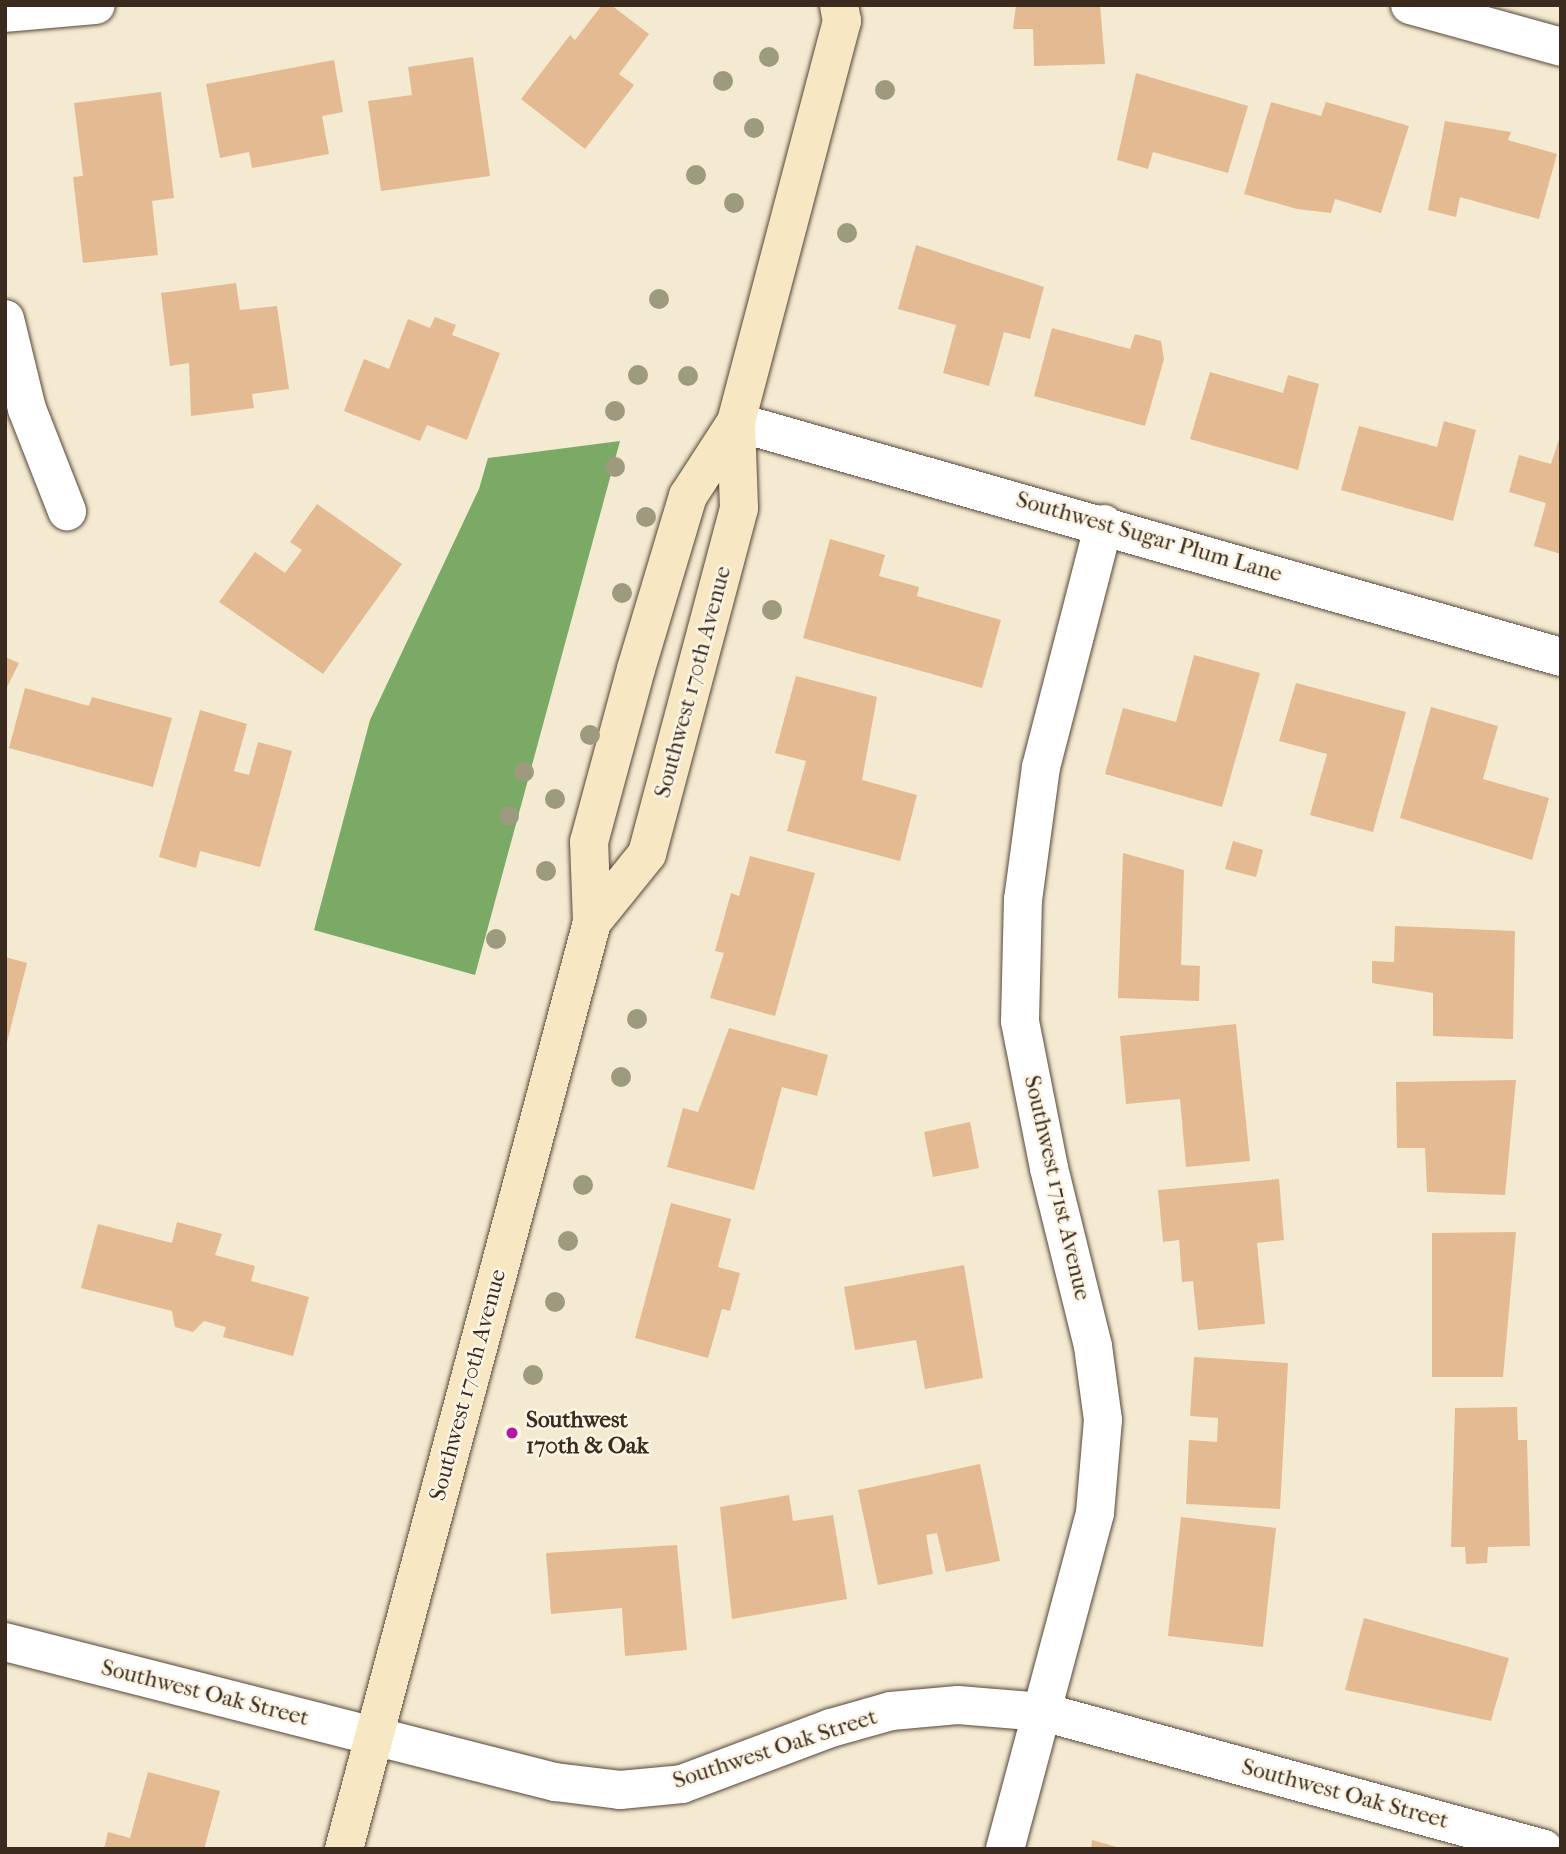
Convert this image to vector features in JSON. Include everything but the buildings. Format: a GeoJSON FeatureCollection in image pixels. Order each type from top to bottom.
{"type":"FeatureCollection","features":[{"type":"Feature","properties":{"kind":"main road","name":"Southwest 170th Avenue"},"geometry":{"type":"LineString","coordinates":[[592,922],[647,853],[739,508],[736,422],[846,11]]}},
{"type":"Feature","properties":{"kind":"main road","name":"Southwest 170th Avenue"},"geometry":{"type":"LineString","coordinates":[[344,1849],[592,922],[589,842],[636,669],[688,496],[736,422]]}},
{"type":"Feature","properties":{"kind":"street"},"geometry":{"type":"LineString","coordinates":[[5,13],[96,5]]}},
{"type":"Feature","properties":{"kind":"street"},"geometry":{"type":"LineString","coordinates":[[1410,5],[1561,47]]}},
{"type":"Feature","properties":{"kind":"street"},"geometry":{"type":"LineString","coordinates":[[5,318],[27,409],[67,511]]}},
{"type":"Feature","properties":{"kind":"street","name":"Southwest Sugar Plum Lane"},"geometry":{"type":"LineString","coordinates":[[736,422],[1104,524],[1561,657]]}},
{"type":"Feature","properties":{"kind":"street","name":"Southwest 171st Avenue"},"geometry":{"type":"LineString","coordinates":[[1005,1849],[1095,1513],[1103,1420],[1093,1346],[1049,1168],[1020,1021],[1023,900],[1041,767],[1104,524]]}},
{"type":"Feature","properties":{"kind":"street","name":"Southwest Oak Street"},"geometry":{"type":"LineString","coordinates":[[5,1642],[555,1782],[620,1790],[682,1784],[831,1728],[891,1711],[958,1705],[1043,1712],[1544,1849]]}},
{"type":"Feature","properties":{"kind":"green space"},"geometry":{"type":"Polygon","coordinates":[[[620,441],[475,975],[314,930],[370,720],[479,489],[488,458],[620,441]]]}},
{"type":"Feature","properties":{"kind":"place","name":"Southwest 170th & Oak"},"geometry":{"type":"Point","coordinates":[512,1433]}}]}
